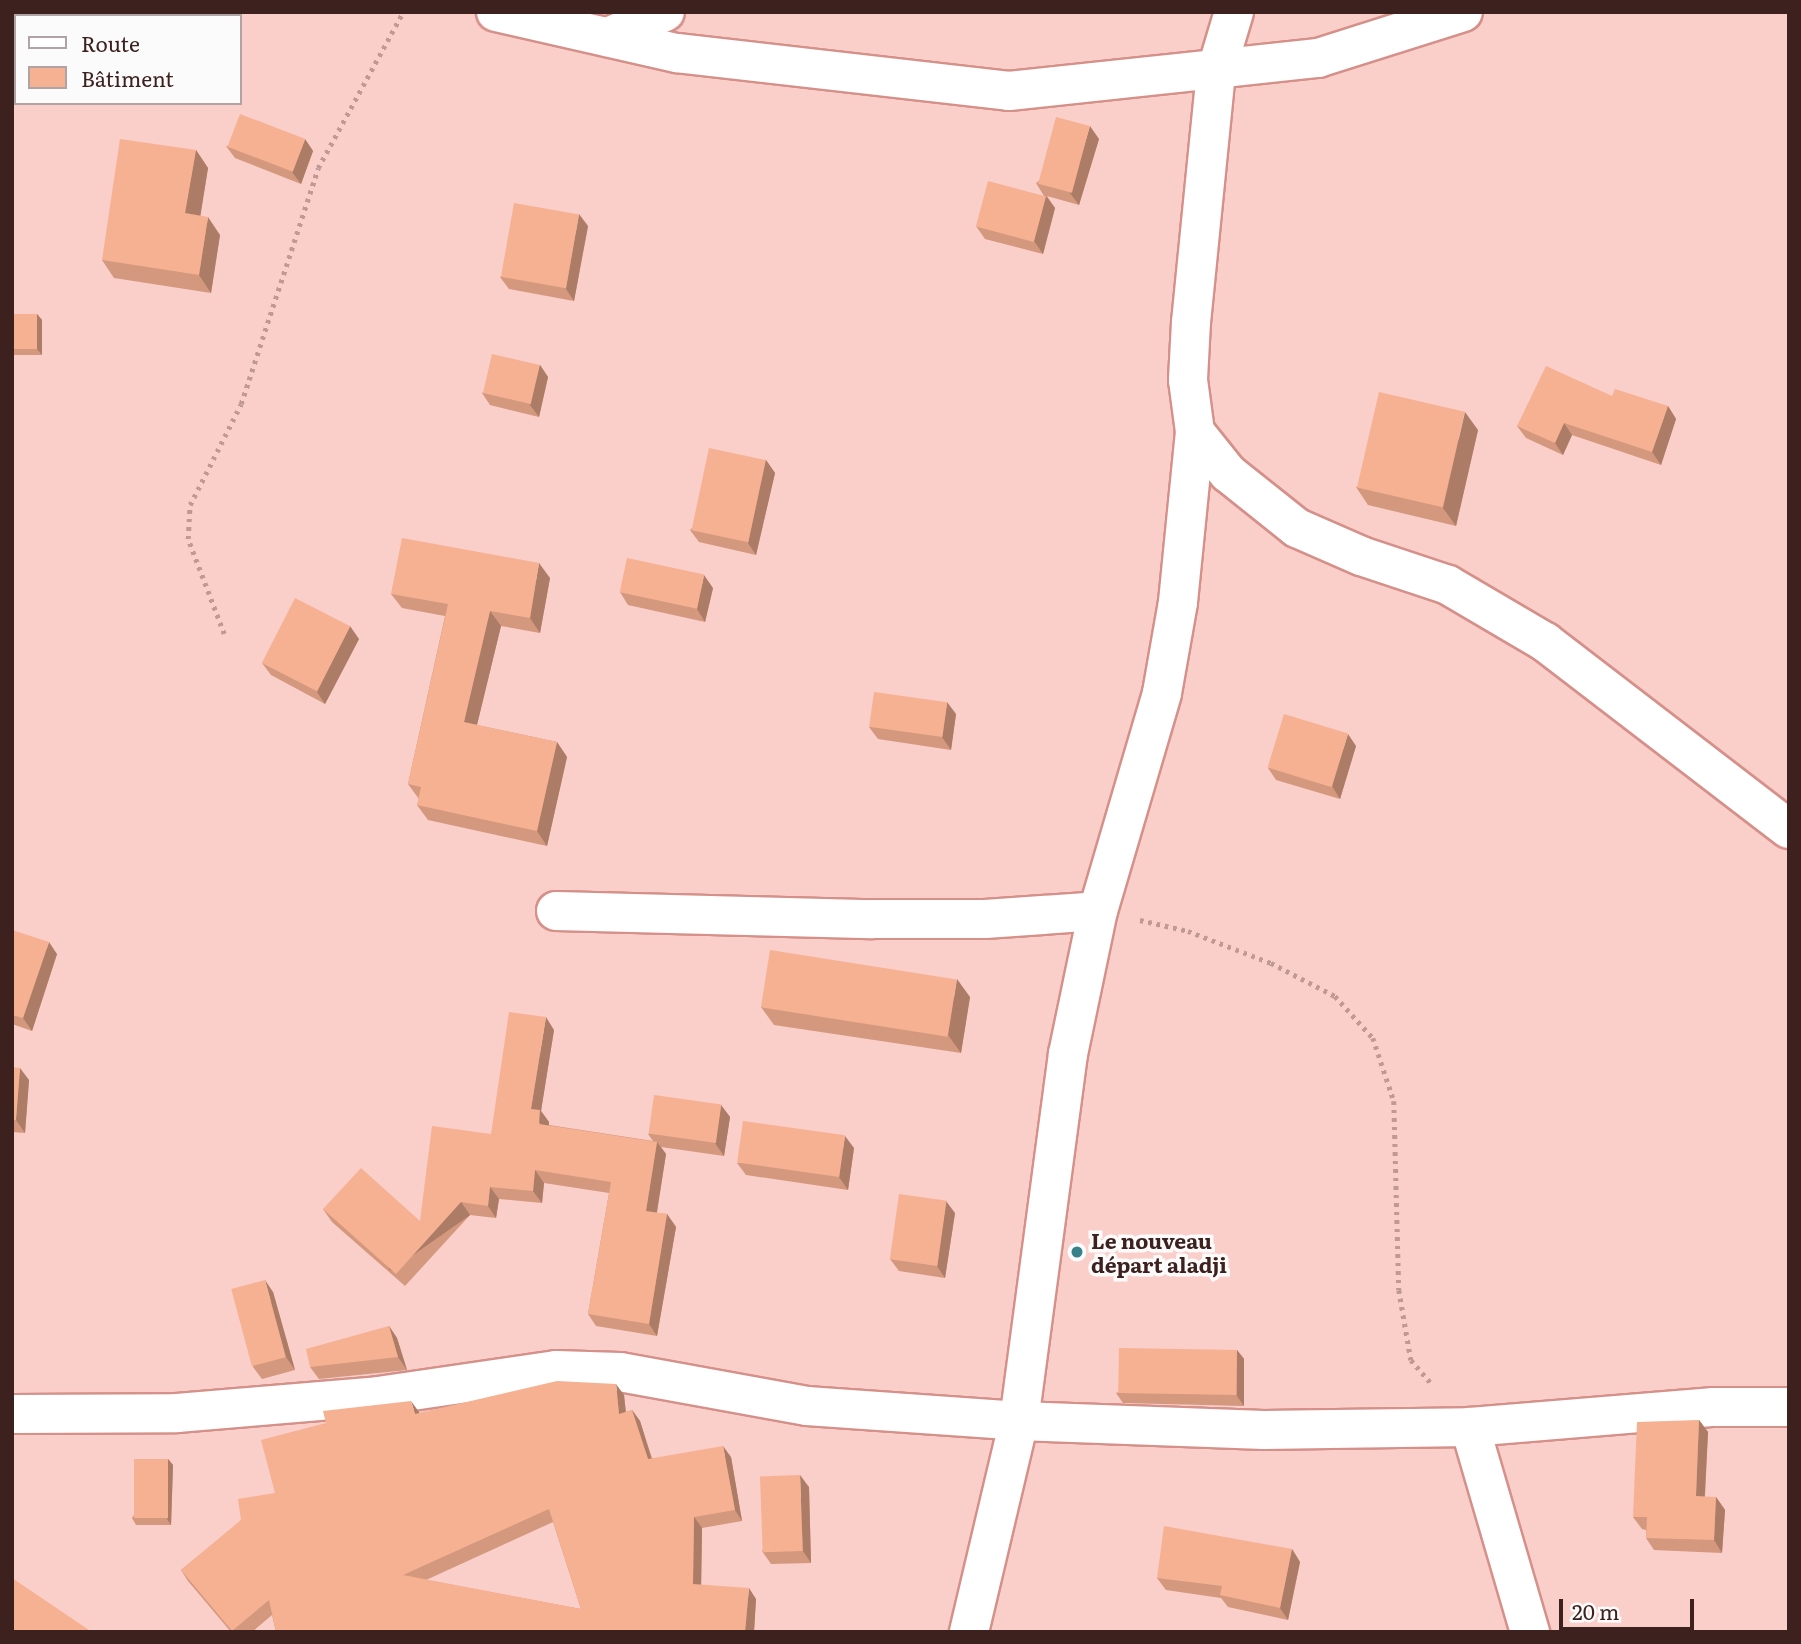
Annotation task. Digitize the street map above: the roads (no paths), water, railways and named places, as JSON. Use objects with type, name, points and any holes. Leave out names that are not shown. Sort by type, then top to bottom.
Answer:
[{"type":"street","points":[[496,12],[677,53],[1009,91],[1216,72],[1318,58],[1463,12]]},
{"type":"street","points":[[608,37],[665,12]]},
{"type":"street","points":[[969,1632],[1019,1421],[1068,1054],[1098,911],[1162,693],[1178,602],[1195,432],[1188,380],[1191,322],[1216,72],[1234,12]]},
{"type":"street","points":[[1195,432],[1228,473],[1297,528],[1361,556],[1448,585],[1545,642],[1789,829]]},
{"type":"street","points":[[556,911],[872,919],[985,919],[1098,911]]},
{"type":"street","points":[[12,1414],[177,1413],[378,1396],[556,1370],[620,1372],[807,1406],[1019,1421],[1264,1430],[1470,1427],[1714,1408],[1789,1407]]},
{"type":"street","points":[[1470,1427],[1530,1632]]},
{"type":"place","name":"Le nouveau départ aladji","points":[[1077,1252]]}]
